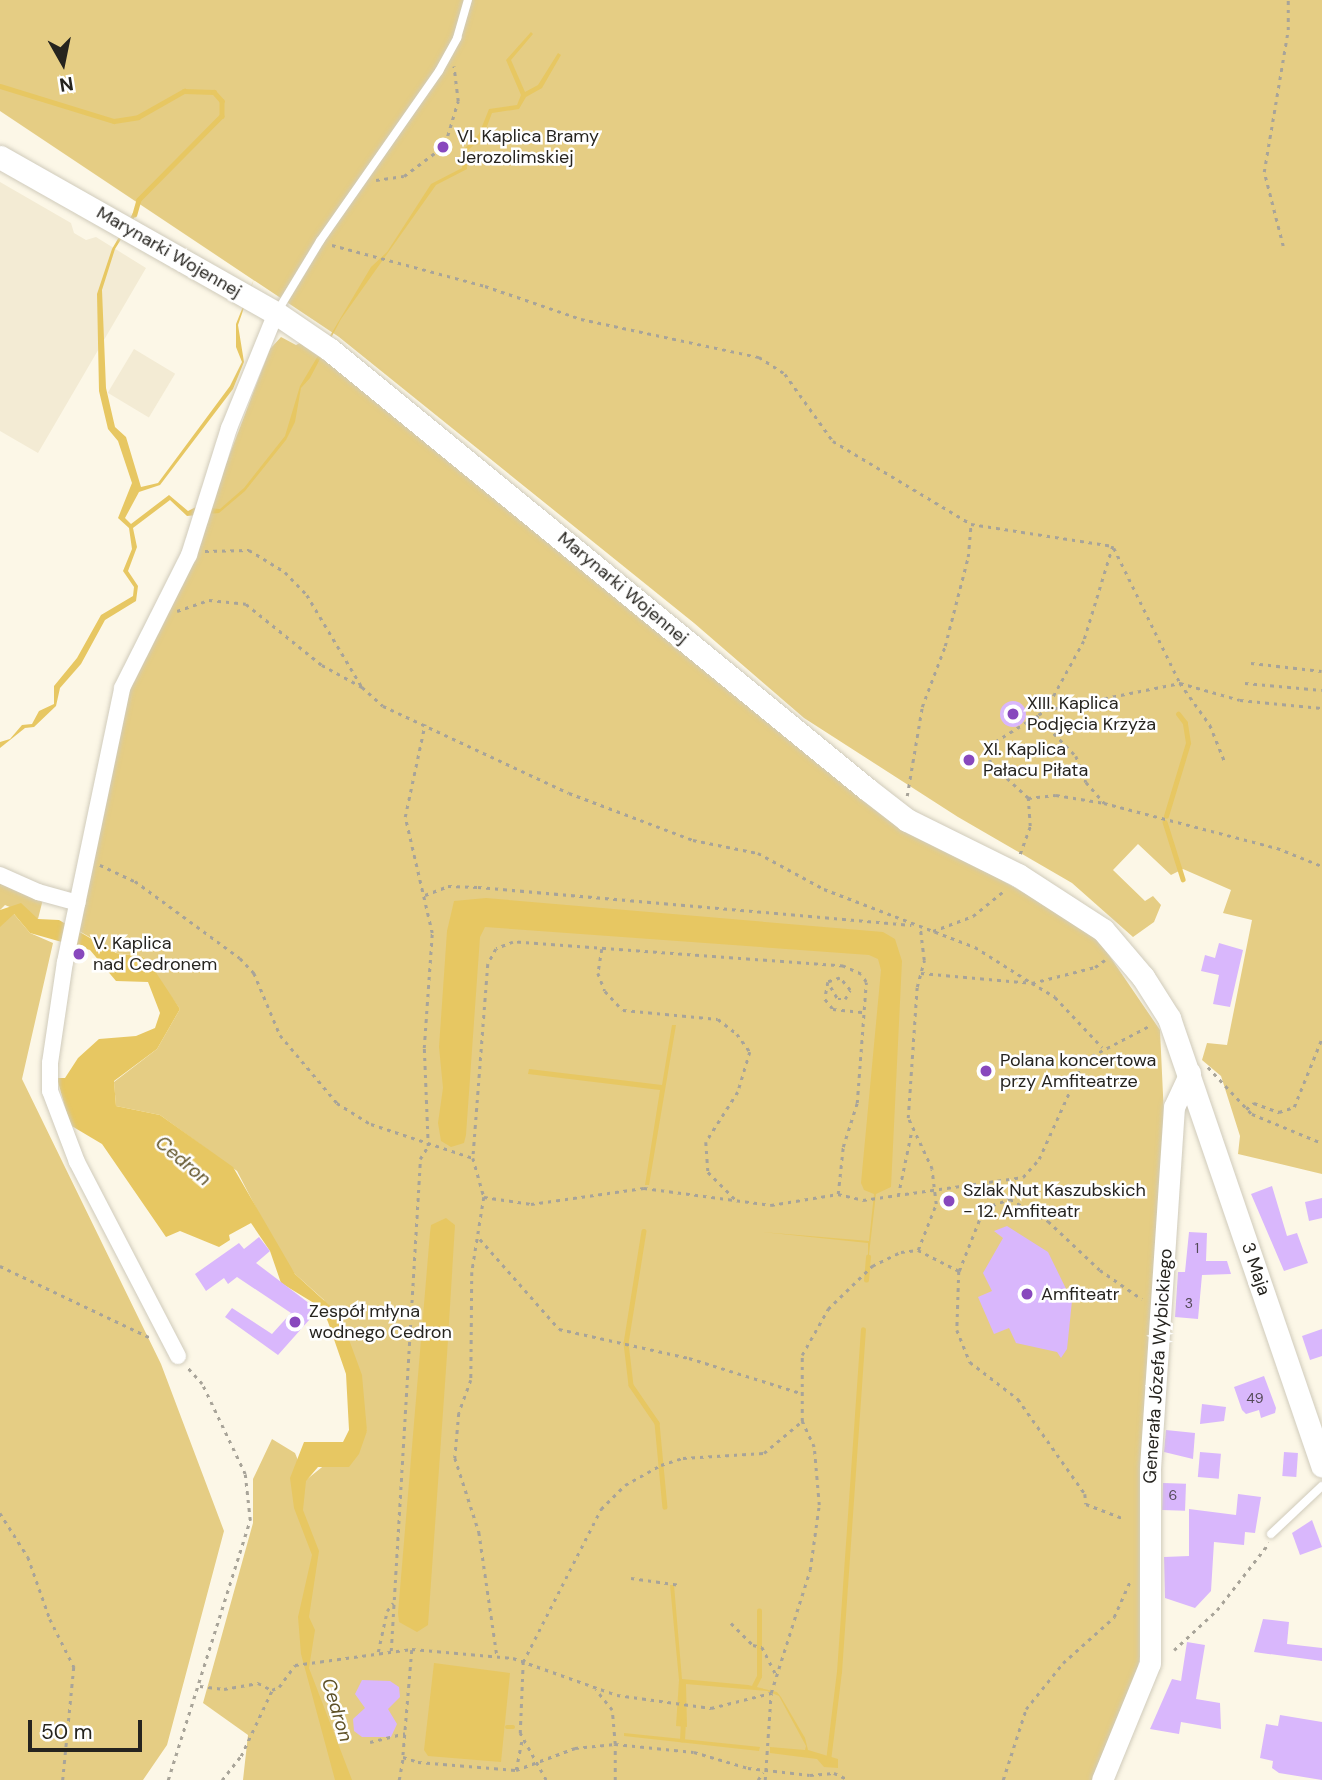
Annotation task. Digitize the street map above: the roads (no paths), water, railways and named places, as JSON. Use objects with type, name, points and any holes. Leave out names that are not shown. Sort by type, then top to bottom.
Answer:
[{"type":"main road","name":"Marynarki Wojennej","points":[[0,157],[276,313],[393,397],[900,814],[1018,875],[1102,930],[1120,949],[1163,1006],[1199,1069]]},
{"type":"main road","name":"3 Maja","points":[[1199,1069],[1321,1460]]},
{"type":"street","points":[[178,1356],[77,1162],[50,1091],[65,962],[122,688],[154,618],[189,555],[229,428],[276,313]]},
{"type":"street","points":[[0,876],[38,892],[78,903]]},
{"type":"street","name":"Generała Józefa Wybickiego","points":[[1102,1780],[1150,1663],[1150,1468],[1174,1107],[1199,1069]]},
{"type":"lane","points":[[276,313],[320,241],[451,49],[468,0]]},
{"type":"lane","points":[[1272,1534],[1322,1486]]},
{"type":"water","points":[[531,32],[533,34],[511,60],[525,92],[538,85],[558,53],[561,55],[542,88],[526,97],[519,109],[492,113],[483,137],[466,152],[467,169],[436,185],[341,319],[310,378],[301,388],[295,422],[286,440],[245,491],[219,513],[187,516],[170,500],[133,528],[137,547],[128,571],[138,586],[136,601],[105,620],[81,664],[60,688],[56,706],[34,727],[25,728],[0,748],[0,742],[10,739],[22,725],[32,724],[39,711],[54,704],[54,686],[77,658],[101,615],[133,596],[134,587],[123,571],[132,549],[129,528],[118,518],[132,483],[118,441],[108,429],[99,391],[97,294],[112,249],[133,213],[136,215],[115,249],[102,290],[106,388],[115,427],[126,437],[141,487],[158,483],[230,386],[242,362],[236,347],[236,324],[254,279],[238,325],[244,362],[233,389],[160,485],[139,492],[125,518],[131,524],[169,495],[188,511],[196,507],[220,509],[244,488],[285,436],[300,386],[371,267],[387,252],[431,184],[462,168],[464,149],[479,134],[489,109],[517,105],[521,95],[506,60]]},
{"type":"water","points":[[486,898],[883,932],[895,939],[902,961],[891,1187],[876,1194],[868,1263],[868,1243],[762,1232],[869,1241],[874,1194],[864,1190],[861,1183],[881,970],[878,959],[869,955],[485,927],[480,937],[466,1135],[464,1143],[451,1147],[441,1141],[438,1123],[443,1088],[439,1047],[447,931],[454,901]]},
{"type":"water","name":"Cedron","points":[[21,903],[38,919],[59,920],[116,953],[143,957],[153,968],[180,1009],[157,1049],[114,1081],[116,1106],[160,1115],[233,1167],[295,1274],[340,1315],[362,1375],[367,1431],[359,1454],[349,1467],[318,1467],[306,1481],[303,1510],[319,1551],[309,1617],[315,1630],[309,1668],[352,1780],[335,1780],[301,1654],[298,1617],[312,1555],[294,1508],[290,1478],[304,1442],[343,1442],[349,1430],[346,1374],[328,1322],[322,1308],[281,1283],[270,1251],[251,1223],[229,1235],[230,1240],[219,1247],[180,1231],[166,1237],[102,1144],[70,1125],[57,1078],[65,1078],[78,1058],[99,1039],[136,1036],[155,1028],[160,1013],[148,982],[116,981],[90,950],[30,933],[14,914],[0,927],[0,910]]},
{"type":"water","points":[[672,1025],[676,1025],[649,1185],[645,1185],[660,1090],[528,1074],[529,1069],[662,1085]]},
{"type":"water","points":[[446,1218],[455,1225],[447,1355],[428,1625],[417,1632],[399,1622],[398,1613],[430,1233],[431,1225]]},
{"type":"water","points":[[670,1585],[674,1585],[682,1679],[748,1685],[777,1692],[805,1738],[808,1750],[838,1759],[838,1768],[824,1767],[817,1759],[770,1753],[770,1747],[805,1750],[806,1746],[779,1696],[767,1691],[686,1684],[687,1727],[676,1726],[679,1680]]},
{"type":"water","points":[[434,1663],[510,1673],[501,1762],[428,1756],[424,1750]]},
{"type":"water","points":[[624,1733],[760,1747],[759,1751],[624,1736]]},
{"type":"waterway","points":[[0,86],[114,121],[138,117],[184,91],[214,92],[222,101],[222,116],[139,200],[135,214]]},
{"type":"waterway","points":[[1166,816],[1188,743],[1185,723],[1178,714]]},
{"type":"waterway","points":[[1165,822],[1183,879]]},
{"type":"waterway","points":[[644,1231],[626,1343],[631,1385],[657,1423],[665,1507]]},
{"type":"waterway","points":[[866,1280],[868,1257]]},
{"type":"waterway","points":[[828,1761],[839,1672],[863,1330]]},
{"type":"waterway","points":[[754,1686],[759,1676],[759,1611]]},
{"type":"waterway","points":[[682,1740],[683,1721]]},
{"type":"waterway","points":[[507,1727],[513,1727]]},
{"type":"place","name":"VI. Kaplica Bramy Jerozolimskiej","points":[[443,147]]},
{"type":"place","name":"XIII. Kaplica Podjęcia Krzyża","points":[[1013,714]]},
{"type":"place","name":"XI. Kaplica Pałacu Piłata","points":[[969,760]]},
{"type":"place","name":"V. Kaplica nad Cedronem","points":[[79,954]]},
{"type":"place","name":"Polana koncertowa przy Amfiteatrze","points":[[986,1071]]},
{"type":"place","name":"Szlak Nut Kaszubskich - 12. Amfiteatr","points":[[949,1201]]},
{"type":"place","name":"Amfiteatr","points":[[1027,1294]]},
{"type":"place","name":"Zespół młyna wodnego Cedron","points":[[295,1322]]}]
